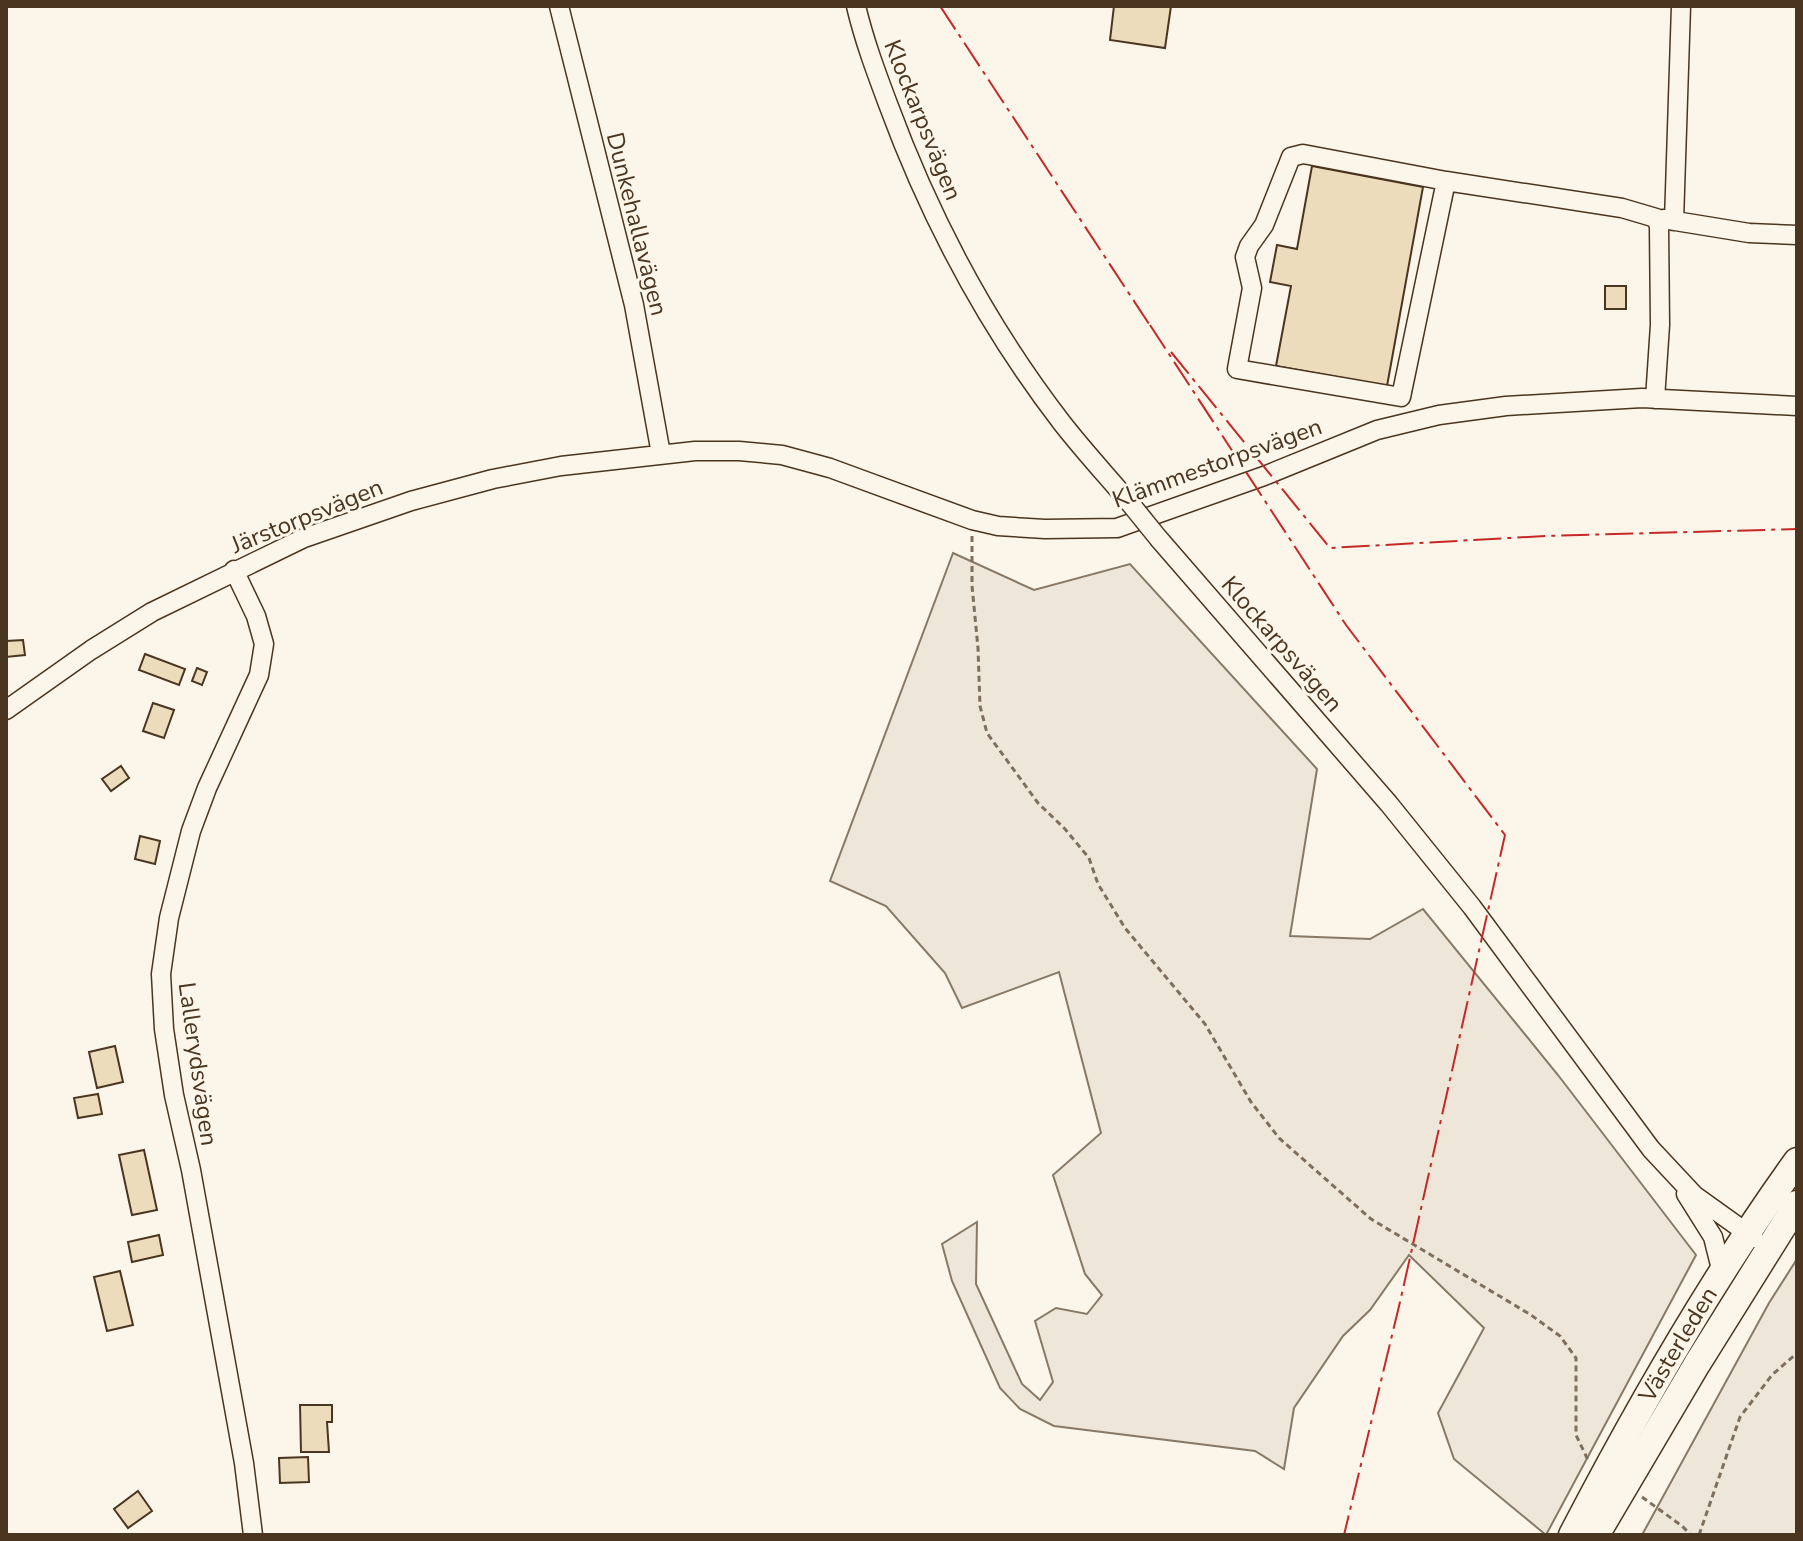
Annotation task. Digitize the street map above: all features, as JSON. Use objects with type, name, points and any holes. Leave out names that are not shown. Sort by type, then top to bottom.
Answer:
[{"type":"highway","name":"Västerleden","points":[[1596,1535],[1758,1241],[1797,1161]]},
{"type":"highway","name":"Västerleden","points":[[1572,1535],[1637,1414],[1722,1273],[1797,1204]]},
{"type":"street","name":"Dunkehallavägen","points":[[559,6],[634,305],[661,454]]},
{"type":"street","name":"Klockarpsvägen","points":[[856,6],[862,33],[900,136],[936,218],[1003,337],[1062,422],[1399,816],[1482,920],[1617,1104],[1671,1171],[1694,1195],[1758,1241]]},
{"type":"street","points":[[1655,399],[1660,325],[1659,226],[1665,220],[1681,6]]},
{"type":"street","points":[[1446,181],[1401,397],[1237,369],[1252,288],[1245,257],[1264,225],[1291,157],[1303,154],[1446,181],[1622,208],[1665,220],[1749,233],[1797,235]]},
{"type":"street","name":"Klämmestorpsvägen","points":[[661,454],[739,451],[782,455],[830,468],[972,520],[998,526],[1117,528],[1264,476],[1377,430],[1439,415],[1506,406],[1655,399],[1797,406]]},
{"type":"street","name":"Järstorpsvägen","points":[[6,710],[91,650],[152,612],[304,538],[438,493],[561,466],[661,454]]},
{"type":"street","name":"Lallerydsvägen","points":[[234,570],[256,616],[264,644],[259,675],[207,788],[191,831],[169,918],[161,974],[164,1029],[174,1095],[191,1170],[244,1463],[253,1535]]},
{"type":"street","points":[[1671,1171],[1713,1237],[1722,1273]]},
{"type":"path","points":[[972,520],[972,586],[980,706],[987,733],[1038,803],[1089,858],[1098,884],[1125,928],[1205,1024],[1251,1102],[1279,1138],[1371,1219],[1531,1315],[1560,1336],[1576,1358],[1576,1435],[1591,1467]]},
{"type":"path","points":[[1699,1535],[1740,1417],[1772,1375],[1797,1353]]},
{"type":"path","points":[[1642,1497],[1691,1535]]},
{"type":"shaded area","points":[[953,553],[1034,590],[1130,564],[1317,769],[1290,936],[1370,939],[1423,909],[1558,1075],[1696,1255],[1546,1535],[1454,1459],[1438,1413],[1484,1328],[1409,1255],[1370,1310],[1343,1336],[1294,1408],[1284,1469],[1255,1451],[1054,1426],[1020,1409],[1000,1388],[952,1281],[942,1244],[977,1222],[976,1284],[1022,1384],[1040,1400],[1053,1382],[1035,1321],[1056,1308],[1087,1314],[1102,1295],[1085,1274],[1053,1175],[1101,1133],[1059,972],[962,1008],[945,973],[886,906],[830,881]]},
{"type":"shaded area","points":[[1797,1259],[1797,1535],[1642,1535],[1769,1303]]},
{"type":"building","points":[[1114,6],[1171,6],[1165,48],[1110,40]]},
{"type":"building","points":[[1312,166],[1423,187],[1387,386],[1276,366],[1291,286],[1270,282],[1277,245],[1297,249]]},
{"type":"building","points":[[1605,286],[1626,286],[1626,309],[1605,309]]},
{"type":"building","points":[[23,640],[25,655],[6,657],[6,641]]},
{"type":"building","points":[[145,654],[185,669],[179,685],[139,670]]},
{"type":"building","points":[[197,668],[207,672],[202,685],[192,681]]},
{"type":"building","points":[[153,703],[174,710],[164,738],[143,731]]},
{"type":"building","points":[[121,766],[129,778],[111,791],[102,779]]},
{"type":"building","points":[[140,836],[160,841],[155,864],[135,859]]},
{"type":"building","points":[[115,1046],[123,1082],[97,1088],[89,1052]]},
{"type":"building","points":[[98,1094],[102,1114],[78,1118],[74,1098]]},
{"type":"building","points":[[144,1150],[157,1210],[132,1215],[119,1155]]},
{"type":"building","points":[[159,1235],[163,1255],[132,1262],[128,1242]]},
{"type":"building","points":[[120,1271],[133,1325],[107,1331],[94,1277]]},
{"type":"building","points":[[300,1405],[332,1405],[332,1422],[327,1422],[329,1452],[301,1452]]},
{"type":"building","points":[[308,1457],[309,1482],[280,1483],[279,1458]]},
{"type":"building","points":[[138,1491],[152,1511],[128,1528],[114,1509]]},
{"type":"power","points":[[940,6],[1151,327]]},
{"type":"power","points":[[1150,325],[1346,625],[1505,835],[1344,1535]]},
{"type":"power","points":[[1171,352],[1330,548],[1545,536],[1797,529]]}]
